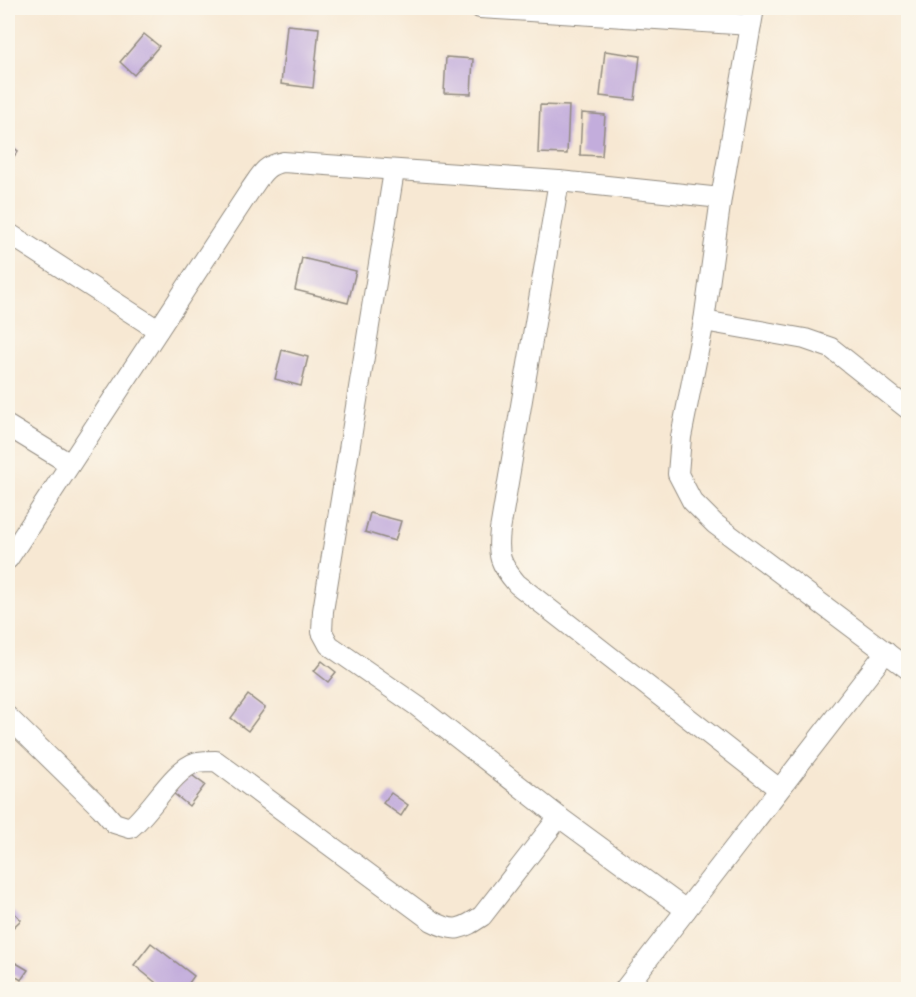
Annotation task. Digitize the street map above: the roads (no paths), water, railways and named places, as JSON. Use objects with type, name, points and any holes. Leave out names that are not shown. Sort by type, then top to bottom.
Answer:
[{"type":"street","points":[[480,8],[753,16],[721,198],[704,321],[681,437],[678,474],[692,501],[715,524],[909,669]]},
{"type":"street","points":[[8,559],[264,170],[273,164],[283,162],[559,182],[721,198]]},
{"type":"street","points":[[394,171],[325,600],[322,632],[329,645],[417,706],[559,817],[687,910]]},
{"type":"street","points":[[559,182],[500,530],[498,550],[503,568],[517,584],[779,789]]},
{"type":"street","points":[[8,233],[158,330]]},
{"type":"street","points":[[704,321],[805,339],[831,348],[909,409]]},
{"type":"street","points":[[8,426],[70,464]]},
{"type":"street","points":[[624,990],[886,652]]},
{"type":"street","points":[[8,717],[114,823],[130,828],[141,819],[182,770],[198,762],[216,761],[432,921],[449,930],[465,927],[482,916],[559,817]]}]
